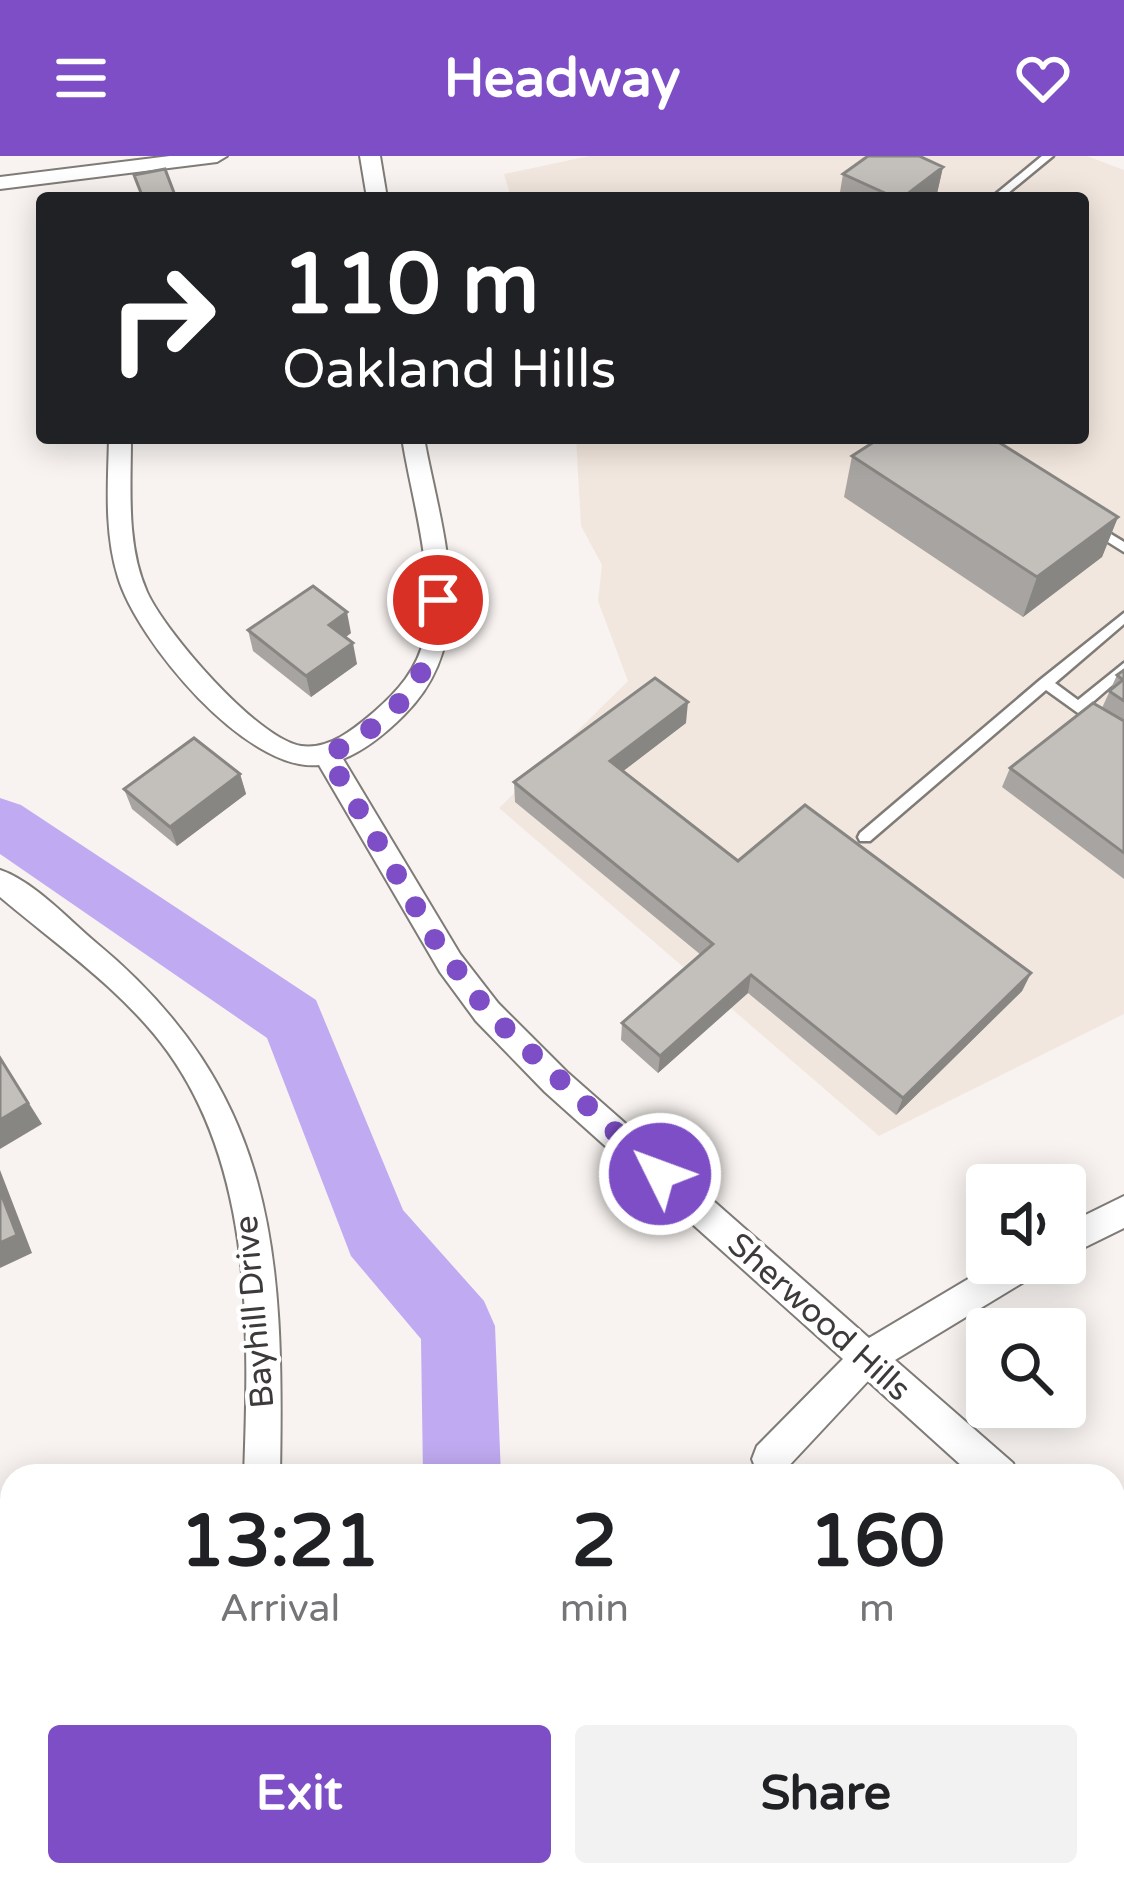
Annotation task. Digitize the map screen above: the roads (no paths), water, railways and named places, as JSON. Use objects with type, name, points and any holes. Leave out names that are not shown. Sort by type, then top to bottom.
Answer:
[{"type":"street","points":[[0,183],[80,165],[217,156]]},
{"type":"street","points":[[370,156],[375,192]]},
{"type":"street","points":[[120,444],[119,525],[135,594],[154,627],[269,746],[297,757],[327,755],[362,738],[405,700],[434,648],[438,600],[414,444]]},
{"type":"street","name":"Sherwood Hills","points":[[327,755],[430,932],[488,1012],[556,1082],[986,1464]]},
{"type":"street","name":"Bayhill Drive","points":[[0,881],[75,943],[178,1042],[214,1103],[235,1161],[253,1244],[262,1332],[262,1464]]},
{"type":"street","points":[[1086,1231],[1124,1211]]},
{"type":"street","points":[[770,1459],[867,1358],[990,1284]]},
{"type":"lane","points":[[1003,192],[1048,156]]},
{"type":"lane","points":[[1087,523],[1124,548]]},
{"type":"lane","points":[[865,837],[1124,617]]},
{"type":"lane","points":[[1078,707],[1124,668]]},
{"type":"lane","points":[[1045,682],[1124,741]]},
{"type":"waterway","points":[[0,822],[293,1020],[376,1232],[458,1326],[462,1464]]}]
